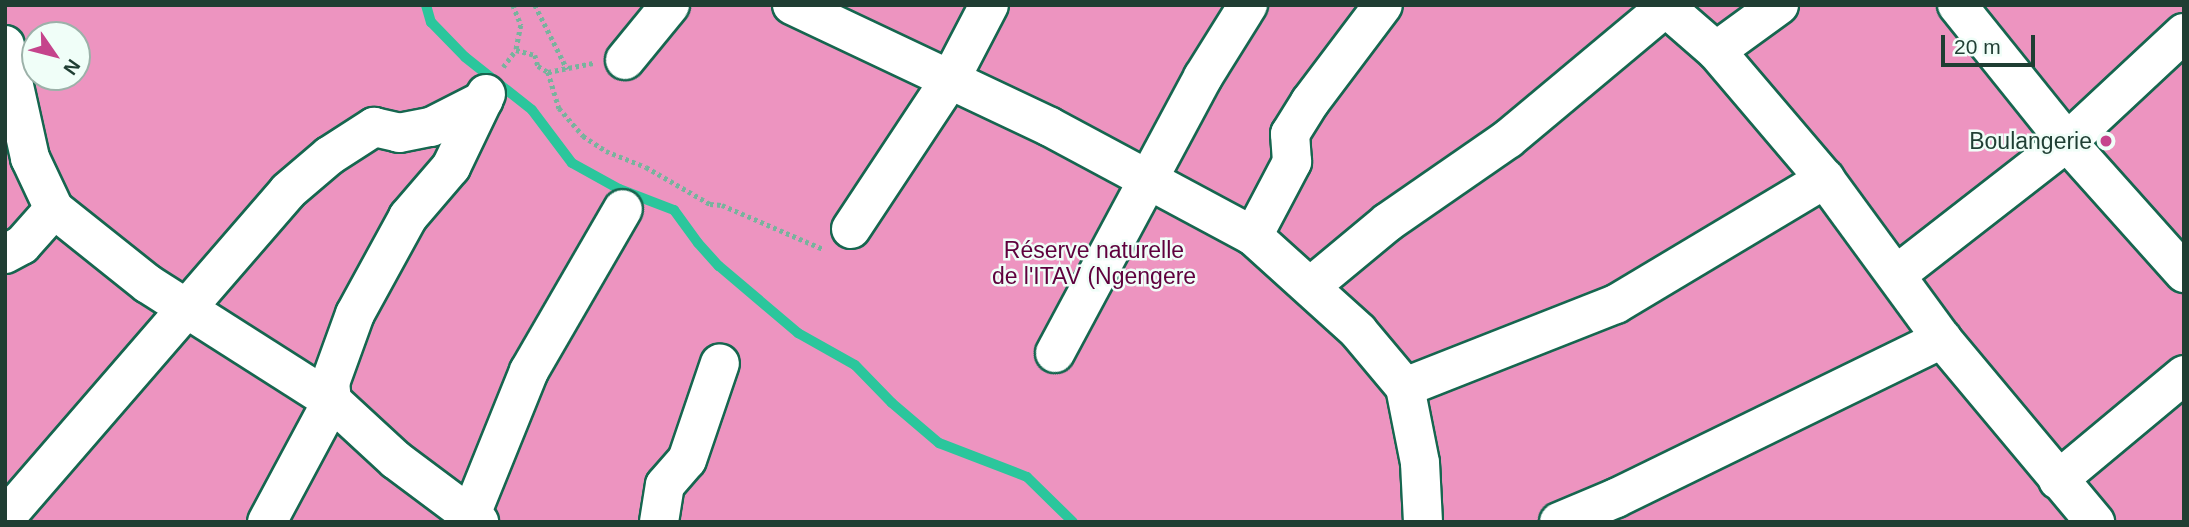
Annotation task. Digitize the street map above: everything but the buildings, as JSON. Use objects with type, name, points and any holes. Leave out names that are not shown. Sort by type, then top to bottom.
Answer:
[{"type":"street","points":[[625,60],[670,5]]},
{"type":"street","points":[[792,5],[951,78],[1150,179],[1253,236],[1358,331],[1405,387],[1420,463],[1423,522]]},
{"type":"street","points":[[851,229],[951,78],[989,5]]},
{"type":"street","points":[[1055,354],[1203,77],[1248,5]]},
{"type":"street","points":[[1253,236],[1292,162],[1290,134],[1382,5]]},
{"type":"street","points":[[1716,51],[1779,5]]},
{"type":"street","points":[[1957,5],[2067,142],[2184,273]]},
{"type":"street","points":[[1311,286],[1388,222],[1508,139],[1665,6],[1716,51],[1825,179],[1942,339],[2072,508],[2184,375]]},
{"type":"street","points":[[1896,275],[2067,142],[2184,33]]},
{"type":"street","points":[[5,45],[30,158],[54,209],[103,251],[187,310],[264,355],[332,401],[396,460],[473,520],[528,371],[623,209]]},
{"type":"street","points":[[5,518],[288,191],[329,156],[374,127],[399,133],[430,127],[492,85]]},
{"type":"street","points":[[267,522],[332,401],[330,383],[355,314],[408,218],[451,167],[492,85]]},
{"type":"street","points":[[1405,387],[1616,304],[1825,179]]},
{"type":"street","points":[[5,254],[22,245],[54,209]]},
{"type":"street","points":[[1559,522],[1616,498],[1942,339]]},
{"type":"street","points":[[659,522],[665,485],[687,460],[720,363]]},
{"type":"path","points":[[492,85],[516,50],[521,25],[513,5]]},
{"type":"path","points":[[516,50],[535,55],[538,66],[548,72],[567,69],[536,5]]},
{"type":"path","points":[[548,72],[559,108],[583,136],[606,151],[646,167],[710,204],[722,205],[830,252],[851,229]]},
{"type":"green space","name":"Réserve naturelle de l'ITAV (Ngengere","points":[[5,5],[2184,5],[2184,522],[5,522]]},
{"type":"waterway","points":[[426,5],[431,22],[465,57],[532,110],[572,163],[619,189],[674,210],[719,266],[798,333],[855,365],[892,403],[939,443],[1027,477],[1073,522]]},
{"type":"place","name":"Boulangerie","points":[[2106,141]]}]
